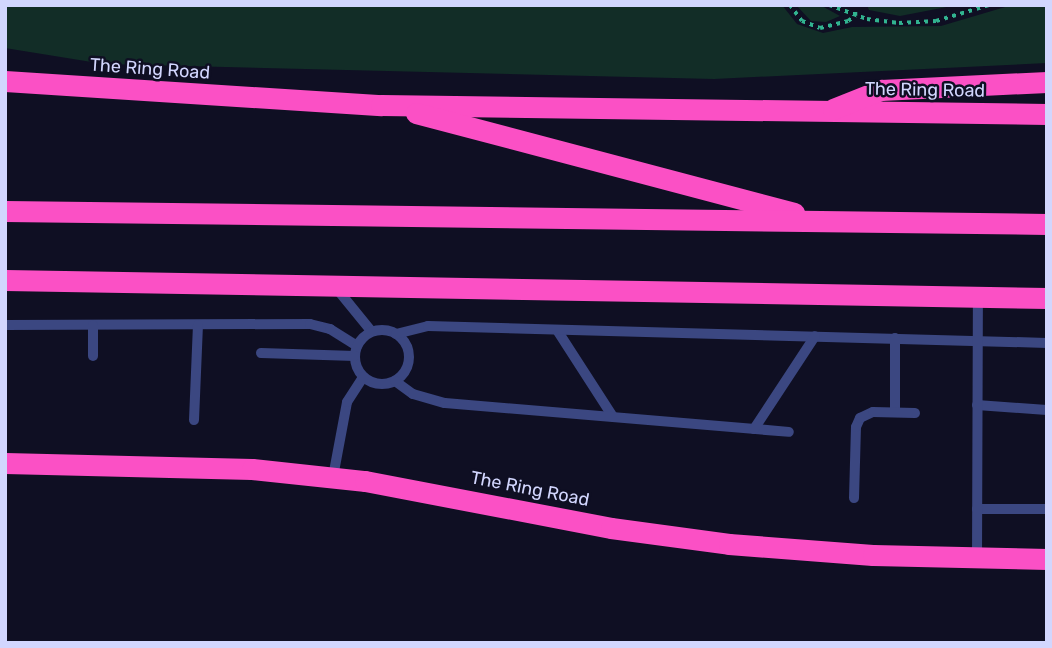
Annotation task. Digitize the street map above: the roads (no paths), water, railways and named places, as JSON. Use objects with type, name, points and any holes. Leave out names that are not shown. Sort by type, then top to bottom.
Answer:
[{"type":"highway","name":"The Ring Road","points":[[5,81],[381,105],[1047,114]]},
{"type":"highway","points":[[825,111],[881,90],[1047,82]]},
{"type":"highway","points":[[381,105],[820,220]]},
{"type":"highway","points":[[5,211],[1047,224]]},
{"type":"highway","points":[[5,280],[1047,298]]},
{"type":"highway","name":"The Ring Road","points":[[5,463],[216,466],[333,478],[729,544],[977,558],[1047,559]]},
{"type":"lane","points":[[335,287],[372,332],[396,334],[428,326],[1047,343]]},
{"type":"lane","points":[[977,558],[978,297]]},
{"type":"lane","points":[[93,325],[93,356]]},
{"type":"lane","points":[[194,420],[198,325]]},
{"type":"lane","points":[[5,326],[317,325],[356,351],[363,377],[347,402],[333,478]]},
{"type":"lane","points":[[557,330],[613,417]]},
{"type":"lane","points":[[261,354],[356,351],[372,332]]},
{"type":"lane","points":[[395,382],[409,362],[407,346],[396,334]]},
{"type":"lane","points":[[754,429],[815,336]]},
{"type":"lane","points":[[895,338],[895,412]]},
{"type":"lane","points":[[363,377],[379,384],[395,382],[434,401],[789,432]]},
{"type":"lane","points":[[977,405],[1047,410]]},
{"type":"lane","points":[[854,499],[857,422],[868,413],[915,413]]},
{"type":"lane","points":[[977,509],[1047,509]]}]
